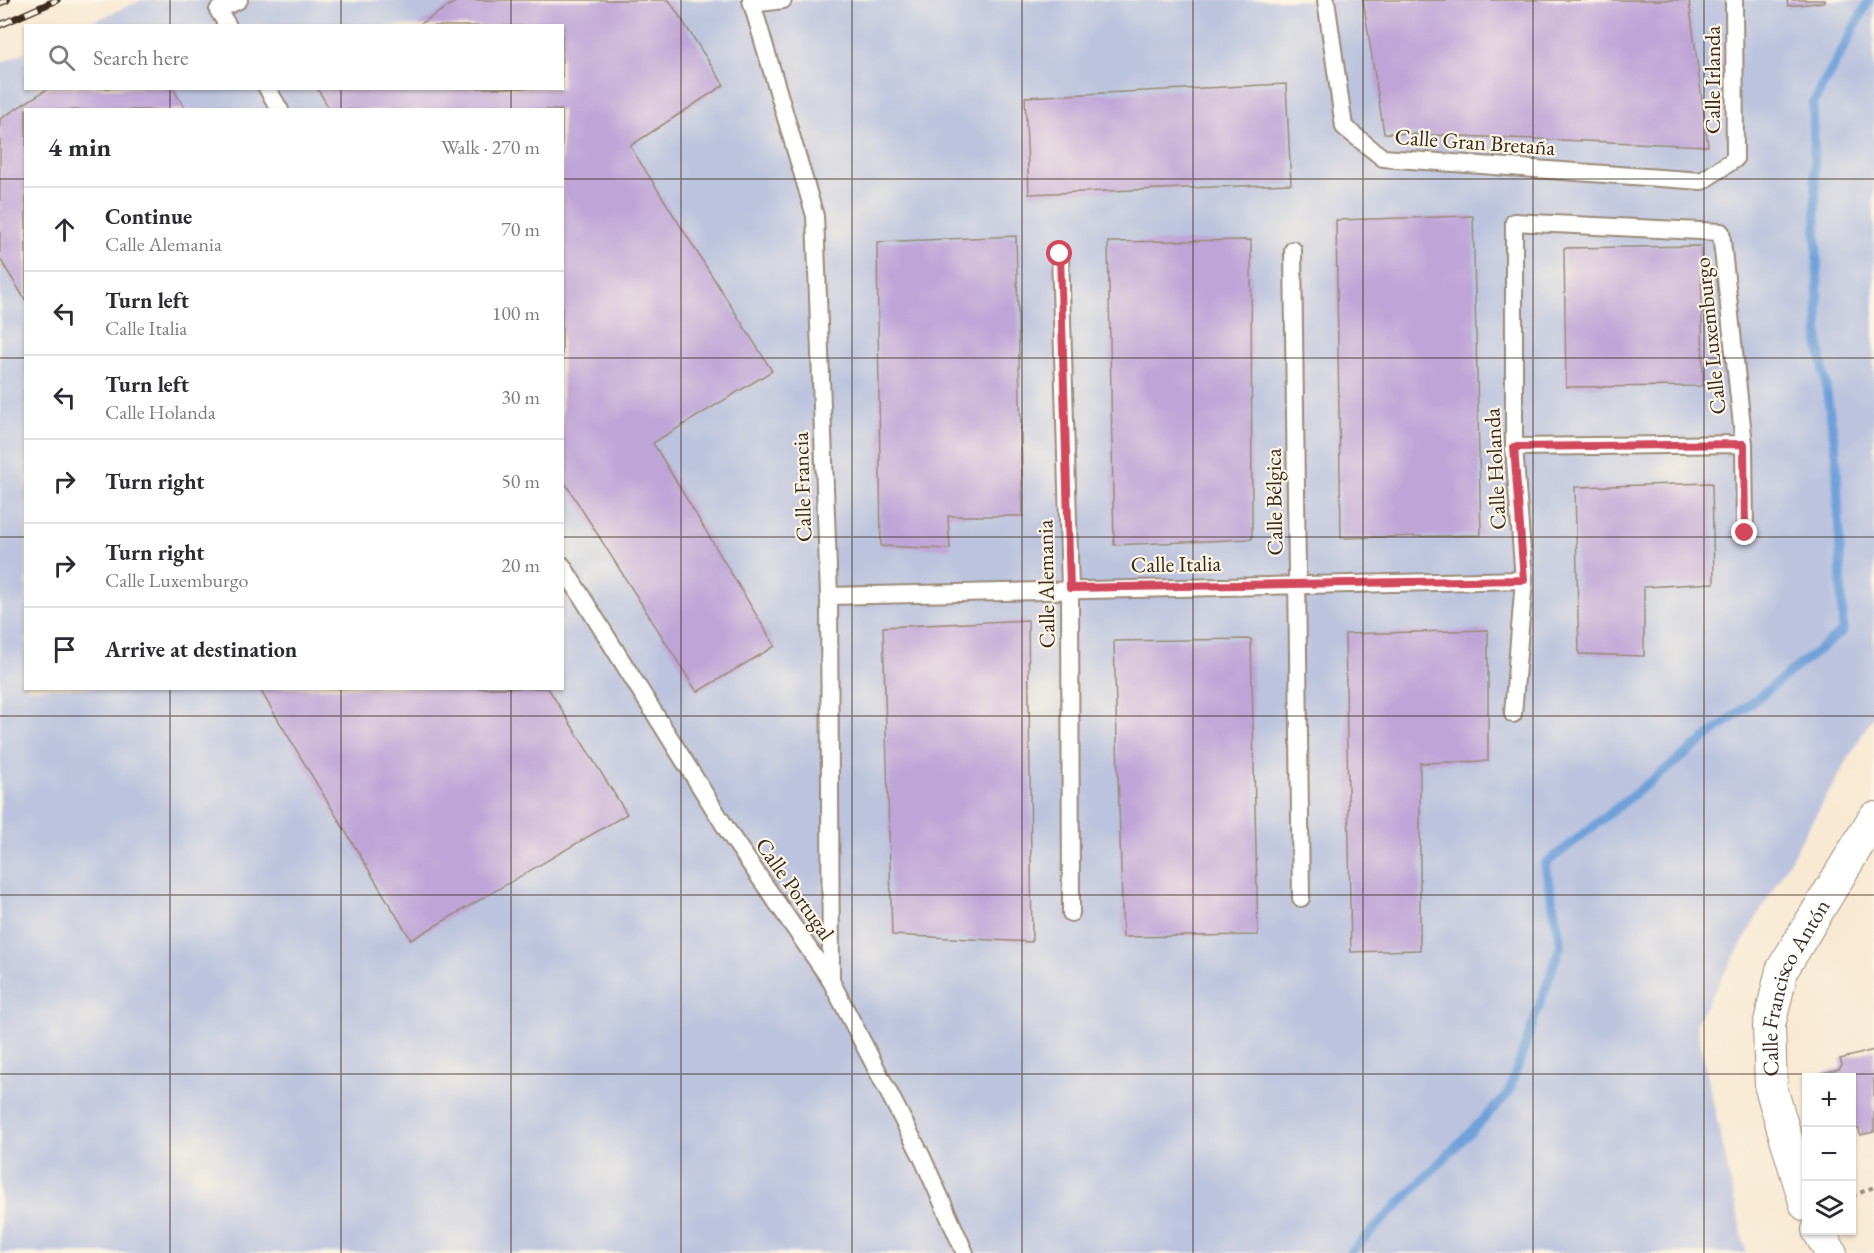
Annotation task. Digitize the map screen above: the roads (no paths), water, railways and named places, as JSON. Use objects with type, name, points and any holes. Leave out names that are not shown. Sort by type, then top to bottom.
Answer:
[{"type":"street","name":"Calle Francisco Antón","points":[[1802,1192],[1771,1088],[1769,1026],[1782,970],[1874,818]]},
{"type":"street","points":[[1821,1235],[1831,1253]]},
{"type":"lane","points":[[227,24],[218,10],[239,0]]},
{"type":"lane","points":[[752,2],[783,0]]},
{"type":"lane","name":"Calle Gran Bretaña","points":[[1326,0],[1344,127],[1383,158],[1702,181],[1735,159]]},
{"type":"lane","name":"Calle Irlanda","points":[[1734,0],[1735,159]]},
{"type":"lane","name":"Calle Francia","points":[[752,2],[815,216],[829,596],[831,981]]},
{"type":"lane","points":[[268,90],[279,108]]},
{"type":"lane","name":"Calle Luxemburgo","points":[[1514,222],[1720,232],[1744,444],[1745,533]]},
{"type":"lane","name":"Calle Holanda","points":[[1513,714],[1524,580],[1514,447],[1514,222]]},
{"type":"lane","name":"Calle Bélgica","points":[[1293,250],[1301,898]]},
{"type":"lane","name":"Calle Alemania","points":[[1060,254],[1070,588],[1071,913]]},
{"type":"lane","points":[[1514,447],[1744,444]]},
{"type":"lane","name":"Calle Portugal","points":[[564,568],[731,836],[831,981],[922,1157],[965,1253]]},
{"type":"lane","name":"Calle Italia","points":[[829,596],[1070,588],[1524,580]]},
{"type":"waterway","points":[[1350,1253],[1508,1094],[1561,944],[1545,864],[1843,631],[1836,450],[1819,344],[1813,104],[1869,0]]},
{"type":"railway","points":[[0,3],[7,0]]},
{"type":"railway","points":[[0,25],[57,0]]}]
